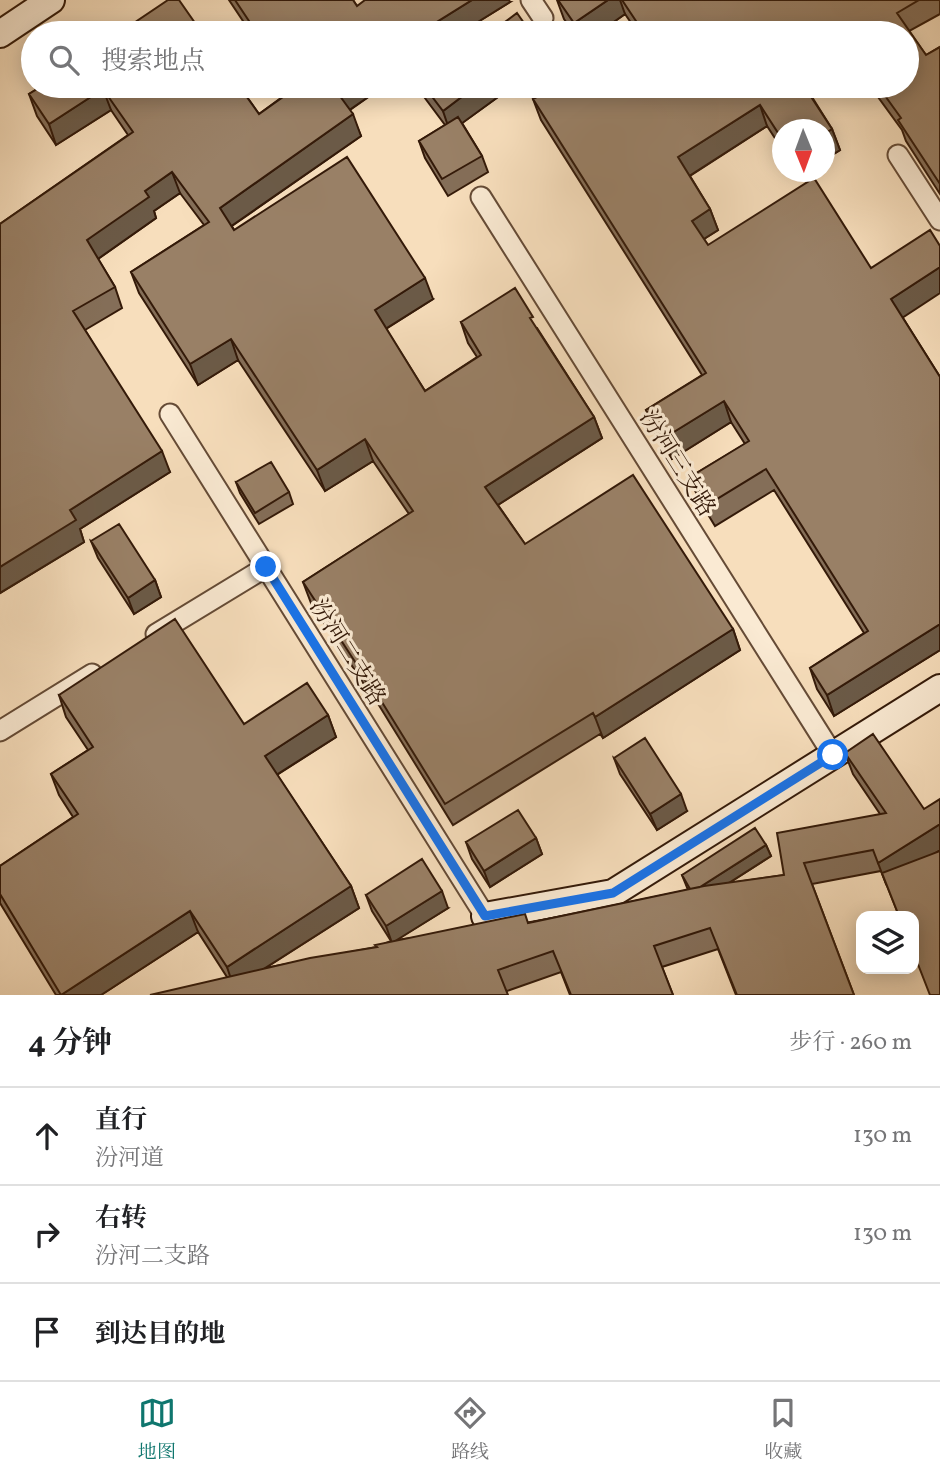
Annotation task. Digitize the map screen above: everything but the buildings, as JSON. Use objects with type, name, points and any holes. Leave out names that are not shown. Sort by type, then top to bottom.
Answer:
[{"type":"street","points":[[0,34],[51,0]]},
{"type":"street","points":[[531,0],[543,18]]},
{"type":"street","points":[[898,155],[940,220]]},
{"type":"street","name":"汾河三支路","points":[[481,197],[833,755]]},
{"type":"street","name":"汾河二支路","points":[[170,414],[485,916]]},
{"type":"street","points":[[139,645],[266,567]]},
{"type":"street","points":[[0,731],[104,667]]},
{"type":"street","points":[[485,916],[613,893],[940,688]]},
{"type":"route","points":[[266,567],[485,916],[613,893],[833,755]]}]
